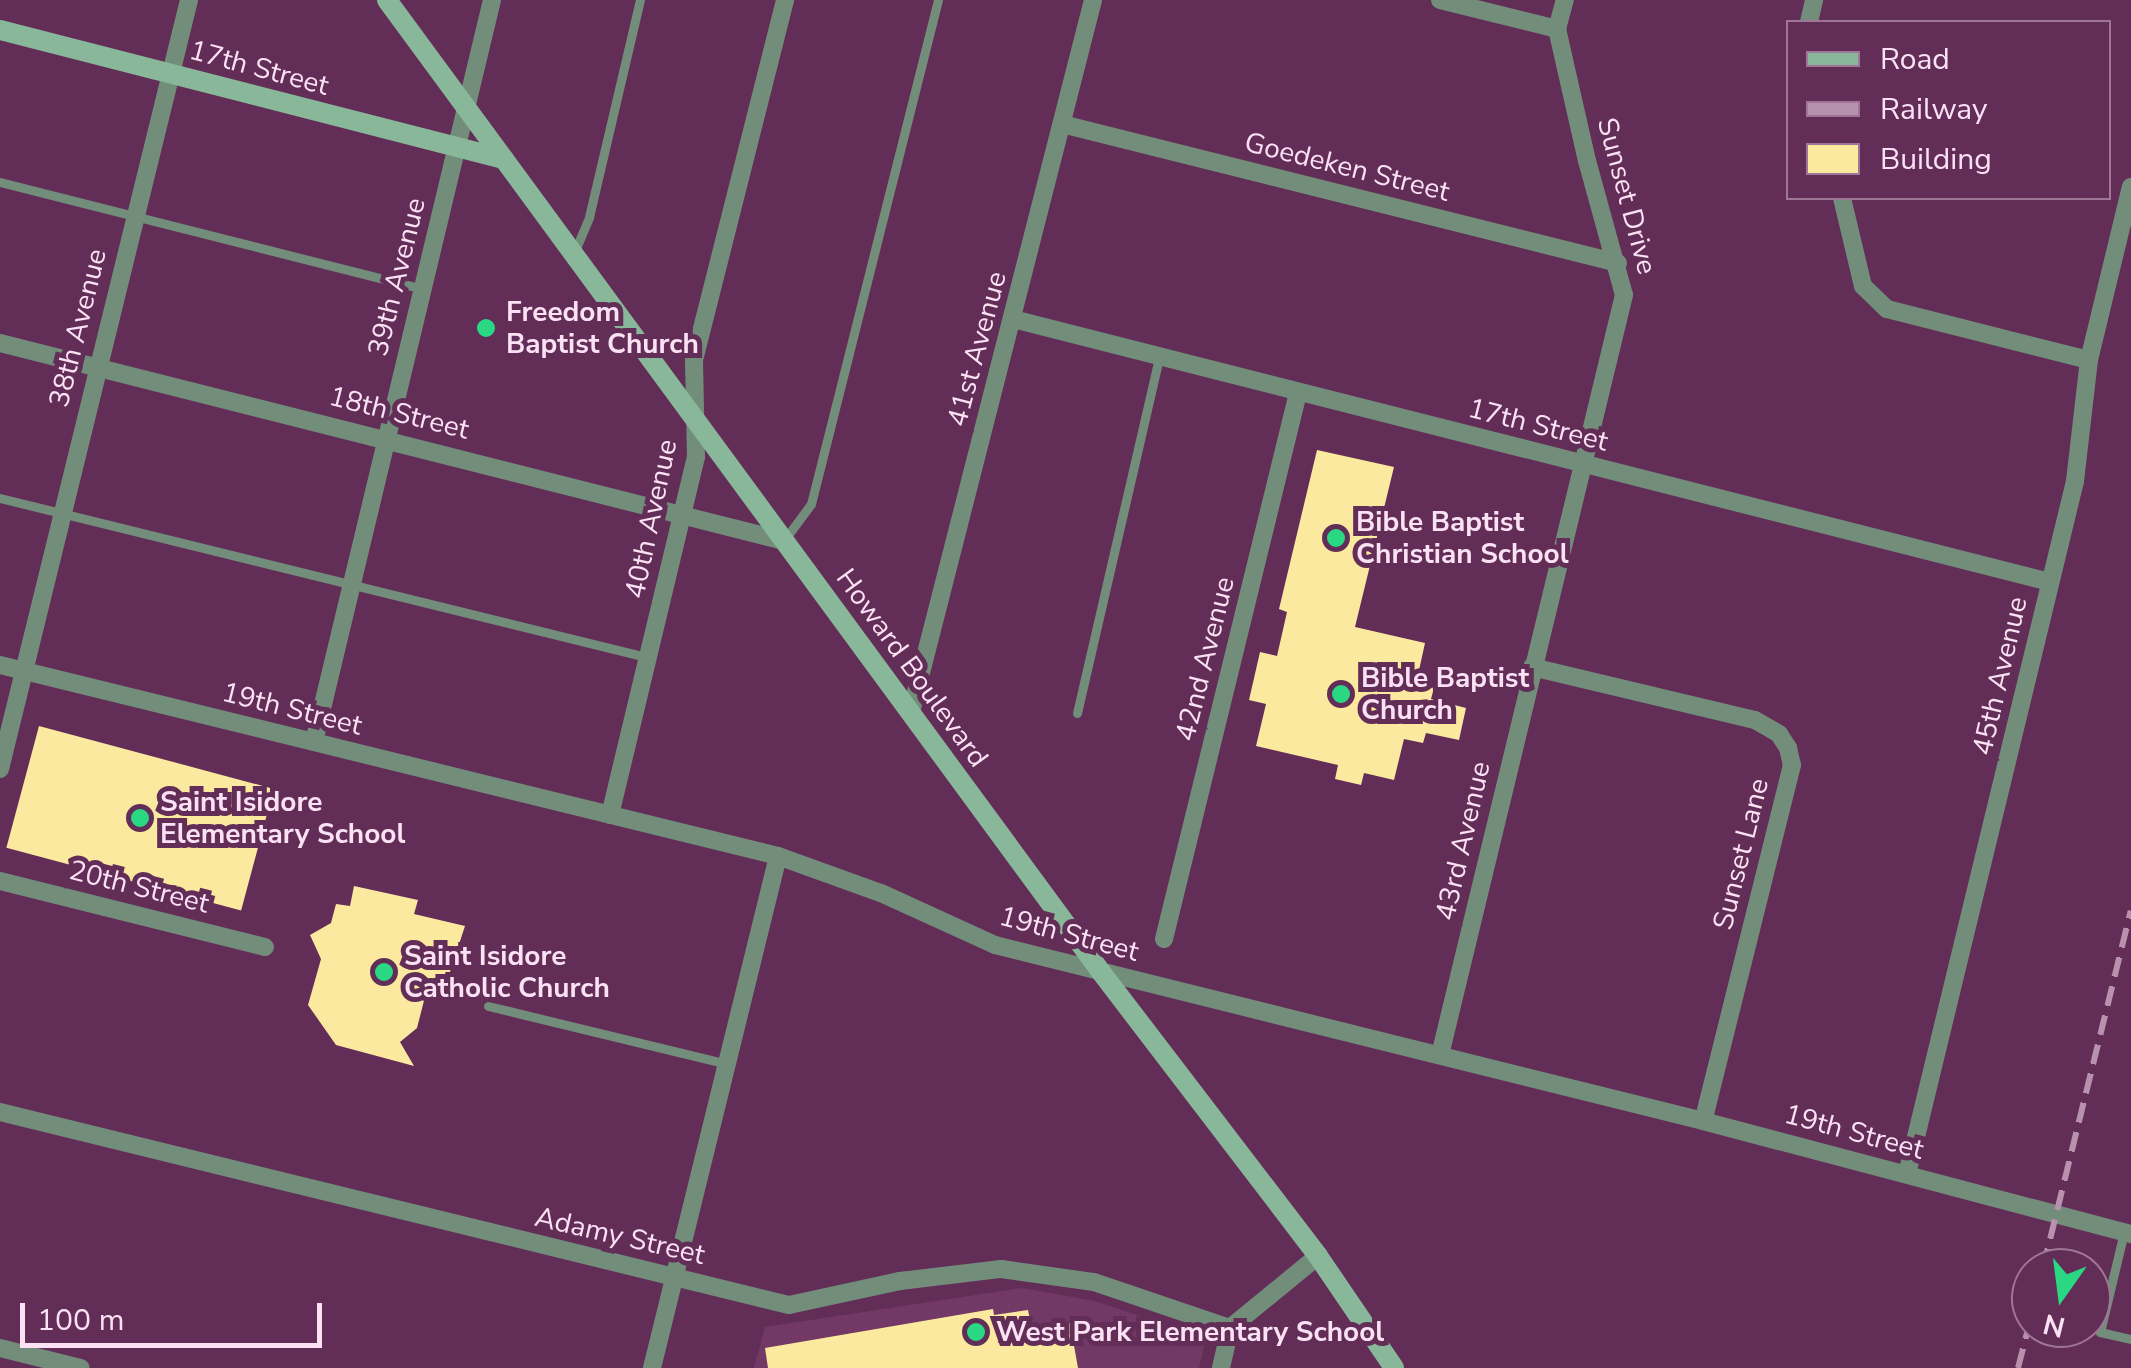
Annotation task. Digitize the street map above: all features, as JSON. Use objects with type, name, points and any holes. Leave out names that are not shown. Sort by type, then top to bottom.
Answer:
[{"type":"main road","name":"Howard Boulevard","points":[[387,0],[1101,972],[1318,1256],[1394,1368]]},
{"type":"main road","name":"17th Street","points":[[0,30],[504,159]]},
{"type":"street","name":"38th Avenue","points":[[0,769],[189,0]]},
{"type":"street","name":"39th Avenue","points":[[314,742],[492,0]]},
{"type":"street","name":"40th Avenue","points":[[610,816],[696,457],[694,360],[785,0]]},
{"type":"street","name":"41st Avenue","points":[[911,712],[1093,0]]},
{"type":"street","points":[[1440,0],[1557,29]]},
{"type":"street","name":"Sunset Drive","points":[[1565,0],[1557,29],[1587,161],[1624,295],[1582,464]]},
{"type":"street","name":"Goedeken Street","points":[[1062,124],[1618,263]]},
{"type":"street","name":"45th Avenue","points":[[1907,1174],[2075,481],[2089,360],[2131,187]]},
{"type":"street","points":[[1842,200],[1862,286],[1886,309],[2089,360]]},
{"type":"street","name":"17th Street","points":[[1013,319],[2050,582]]},
{"type":"street","name":"18th Street","points":[[0,344],[683,512],[784,541]]},
{"type":"street","name":"42nd Avenue","points":[[1164,939],[1298,392]]},
{"type":"street","name":"43rd Avenue","points":[[1440,1055],[1582,464]]},
{"type":"street","name":"19th Street","points":[[0,665],[778,856],[881,893],[994,946],[1440,1055],[2127,1233]]},
{"type":"street","name":"Sunset Lane","points":[[1532,667],[1755,720],[1778,734],[1788,748],[1792,765],[1703,1122]]},
{"type":"street","points":[[652,1368],[778,856]]},
{"type":"street","name":"20th Street","points":[[0,881],[264,947]]},
{"type":"street","name":"Adamy Street","points":[[0,1112],[790,1305],[900,1281],[1001,1269],[1094,1282],[1230,1328]]},
{"type":"street","points":[[1220,1368],[1230,1328],[1318,1256]]},
{"type":"street","points":[[0,1348],[81,1368]]},
{"type":"lane","points":[[573,257],[590,217],[640,0]]},
{"type":"lane","points":[[784,541],[811,504],[938,0]]},
{"type":"lane","points":[[0,182],[422,289]]},
{"type":"lane","points":[[1078,713],[1160,357]]},
{"type":"lane","points":[[0,498],[649,658]]},
{"type":"lane","points":[[488,1006],[727,1064]]},
{"type":"lane","points":[[2127,1233],[2100,1332],[2131,1339]]},
{"type":"shaded area","name":"West Park Elementary School","points":[[1022,1288],[1095,1301],[1206,1338],[1199,1368],[754,1368],[765,1327]]},
{"type":"building","name":"Bible Baptist Church","points":[[1317,450],[1394,467],[1355,627],[1425,643],[1416,684],[1434,688],[1431,699],[1466,708],[1459,740],[1426,733],[1423,743],[1404,739],[1394,780],[1364,773],[1361,785],[1335,779],[1338,765],[1256,746],[1266,704],[1249,700],[1260,652],[1277,656],[1287,612],[1279,609]]},
{"type":"building","name":"Saint Isidore Elementary School","points":[[39,726],[274,789],[241,911],[6,848]]},
{"type":"building","name":"Saint Isidore Catholic Church","points":[[354,886],[418,900],[414,914],[465,926],[444,990],[428,985],[417,1028],[400,1042],[414,1066],[336,1045],[308,1005],[321,959],[310,935],[331,923],[336,904],[350,906]]},
{"type":"building","points":[[993,1309],[994,1315],[1028,1310],[1032,1330],[1070,1323],[1078,1368],[768,1368],[765,1348]]},
{"type":"railway","points":[[2048,1248],[2131,911]]},
{"type":"railway","points":[[2018,1368],[2023,1348]]},
{"type":"place","name":"Freedom Baptist Church","points":[[486,328]]},
{"type":"place","name":"Bible Baptist Christian School","points":[[1336,538]]},
{"type":"place","name":"Bible Baptist Church","points":[[1341,694]]},
{"type":"place","name":"Saint Isidore Elementary School","points":[[140,818]]},
{"type":"place","name":"Saint Isidore Catholic Church","points":[[384,972]]},
{"type":"place","name":"West Park Elementary School","points":[[976,1332]]}]
